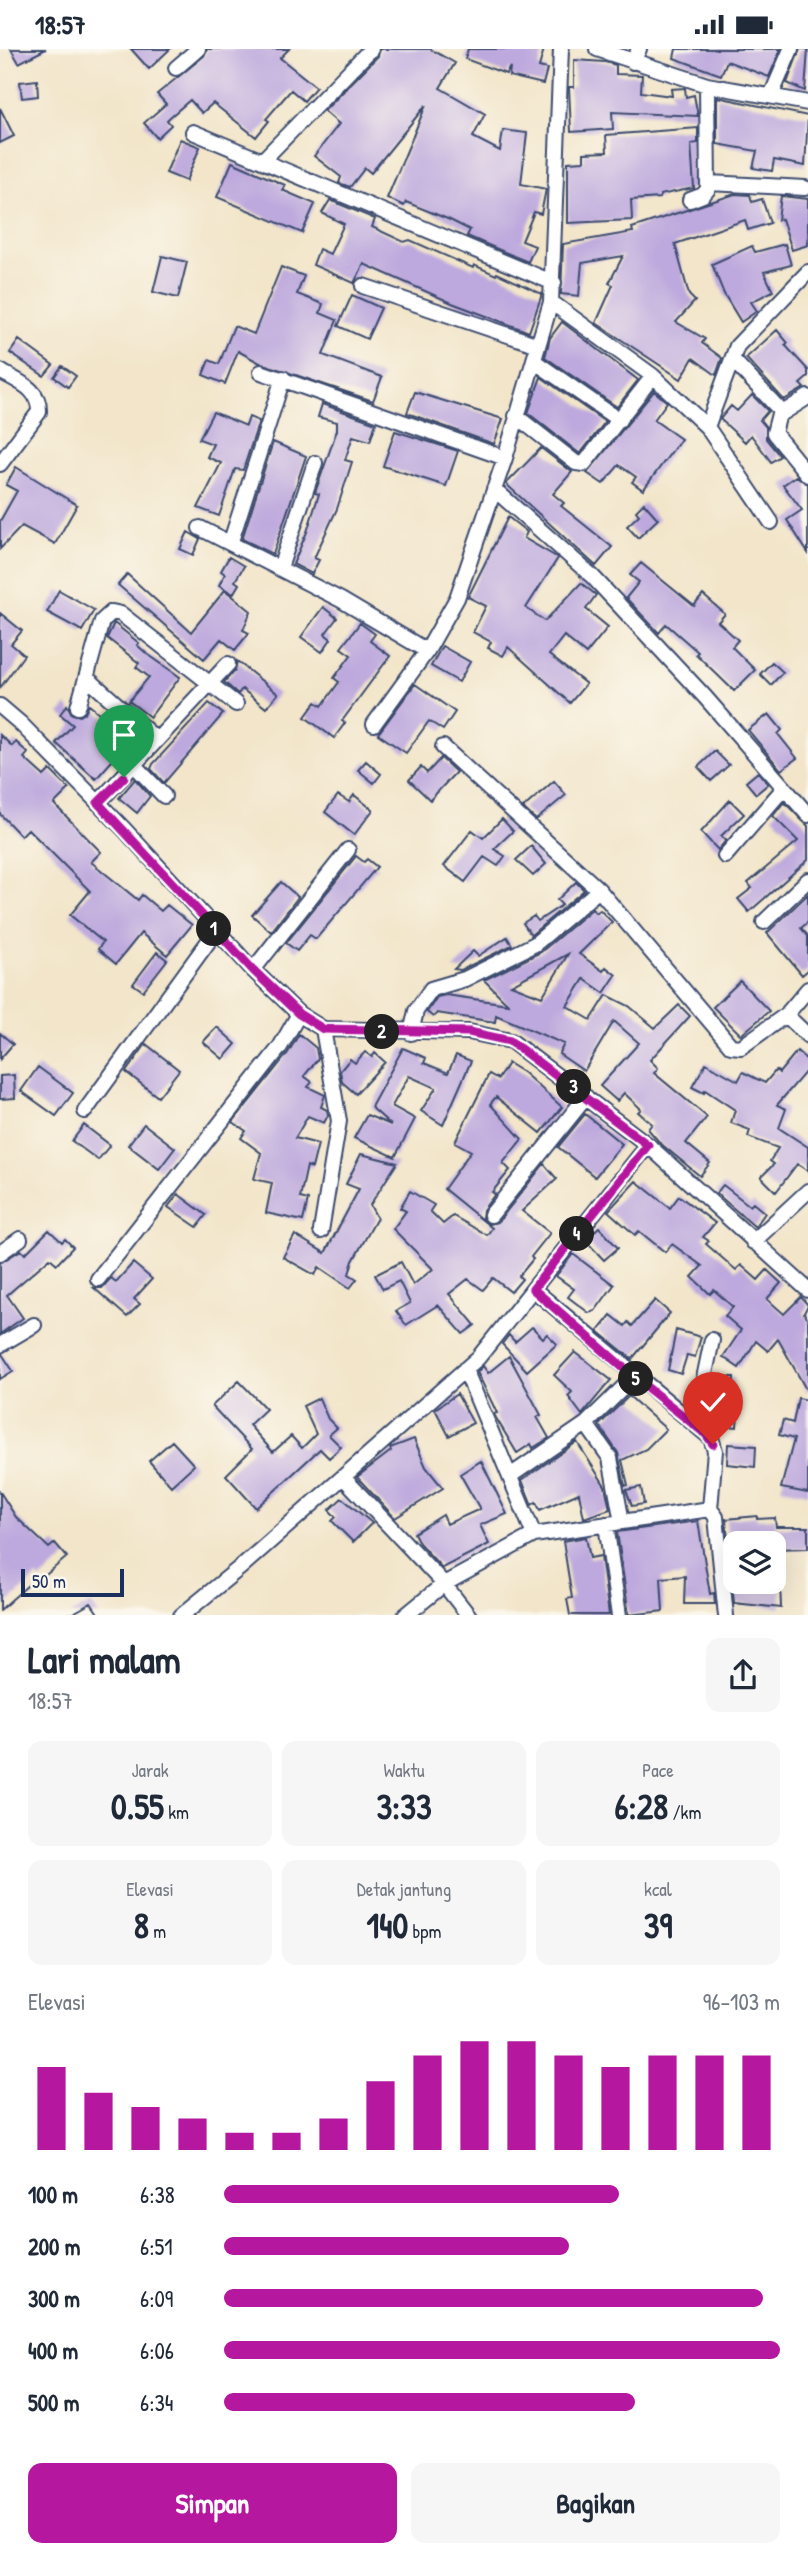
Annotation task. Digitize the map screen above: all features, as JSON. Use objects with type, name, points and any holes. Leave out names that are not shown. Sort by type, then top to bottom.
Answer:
[{"type":"street","points":[[176,68],[198,49]]},
{"type":"street","points":[[262,161],[371,49]]},
{"type":"street","points":[[374,724],[427,652],[457,598],[505,458],[551,302],[554,283],[555,161],[561,49]]},
{"type":"street","points":[[597,49],[636,55],[707,85],[808,103]]},
{"type":"street","points":[[771,96],[791,49]]},
{"type":"street","points":[[690,199],[702,195],[709,183],[707,85]]},
{"type":"street","points":[[193,132],[333,188],[554,283]]},
{"type":"street","points":[[709,183],[805,188]]},
{"type":"street","points":[[707,427],[737,346],[808,272]]},
{"type":"street","points":[[363,286],[538,345]]},
{"type":"street","points":[[551,302],[653,376],[707,427],[771,522]]},
{"type":"street","points":[[733,360],[780,410],[781,415]]},
{"type":"street","points":[[534,361],[619,420]]},
{"type":"street","points":[[0,371],[37,393],[40,402],[39,412],[0,464]]},
{"type":"street","points":[[261,372],[505,458]]},
{"type":"street","points":[[516,416],[579,464],[584,464],[653,376]]},
{"type":"street","points":[[231,541],[283,378]]},
{"type":"street","points":[[808,397],[781,415],[774,433],[808,475]]},
{"type":"street","points":[[280,568],[315,463]]},
{"type":"street","points":[[494,489],[592,576],[808,815]]},
{"type":"street","points":[[200,528],[231,541],[427,652]]},
{"type":"street","points":[[78,707],[102,621],[113,612],[121,614],[236,704]]},
{"type":"street","points":[[98,803],[228,664]]},
{"type":"street","points":[[87,678],[156,739]]},
{"type":"street","points":[[0,706],[98,803],[253,970],[299,1014],[323,1029],[411,1033],[469,1032],[510,1041],[648,1145],[808,1290]]},
{"type":"street","points":[[443,747],[599,890],[731,1046],[741,1047],[786,1015],[808,989]]},
{"type":"street","points":[[135,766],[164,796]]},
{"type":"street","points":[[725,856],[784,787]]},
{"type":"street","points":[[253,970],[348,850]]},
{"type":"street","points":[[764,922],[808,880]]},
{"type":"street","points":[[411,1033],[416,1010],[431,989],[465,979],[535,944],[599,890]]},
{"type":"street","points":[[85,1111],[216,931]]},
{"type":"street","points":[[98,1279],[280,1047],[299,1014]]},
{"type":"street","points":[[786,1015],[808,1036]]},
{"type":"street","points":[[321,1231],[339,1121],[323,1029]]},
{"type":"street","points":[[491,1215],[586,1097]]},
{"type":"street","points":[[181,1615],[466,1369],[648,1145]]},
{"type":"street","points":[[753,1241],[808,1191]]},
{"type":"street","points":[[0,1253],[20,1238]]},
{"type":"street","points":[[533,1289],[634,1377],[706,1434],[715,1451],[710,1509],[716,1517],[726,1615]]},
{"type":"street","points":[[0,1345],[34,1325]]},
{"type":"street","points":[[706,1434],[710,1410],[702,1388],[712,1340]]},
{"type":"street","points":[[466,1369],[534,1535]]},
{"type":"street","points":[[510,1476],[586,1424],[634,1377]]},
{"type":"street","points":[[586,1424],[610,1458],[622,1522]]},
{"type":"street","points":[[343,1477],[444,1584],[469,1615]]},
{"type":"street","points":[[405,1615],[444,1584],[534,1535],[710,1509]]},
{"type":"street","points":[[606,1524],[619,1615]]},
{"type":"building","points":[[11,49],[46,49],[19,63]]},
{"type":"building","points":[[131,49],[170,49],[149,69]]},
{"type":"building","points":[[207,49],[289,49],[280,58],[316,87],[304,101],[291,90],[266,119],[269,121],[256,137],[213,103],[202,113],[190,100],[167,120],[171,125],[157,138],[144,123],[166,104],[157,94],[204,56]]},
{"type":"building","points":[[380,49],[430,49],[455,63],[440,88],[485,114],[473,137],[500,151],[503,130],[527,133],[521,184],[546,189],[541,214],[534,212],[522,241],[535,246],[528,262],[467,236],[470,230],[450,220],[406,202],[404,206],[387,198],[426,105],[371,173],[365,168],[350,187],[339,183],[341,177],[314,156],[339,124],[324,111],[378,56]]},
{"type":"building","points":[[468,49],[544,49],[539,67],[547,69],[543,84],[509,76],[510,67],[506,74],[465,59]]},
{"type":"building","points":[[676,49],[781,49],[769,77],[727,61],[721,75],[674,58]]},
{"type":"building","points":[[800,49],[808,49],[805,91],[787,83]]},
{"type":"building","points":[[574,60],[605,62],[616,65],[616,74],[642,75],[641,92],[672,96],[671,89],[685,88],[686,97],[694,95],[698,116],[612,112],[613,129],[571,132],[569,87],[574,87]]},
{"type":"building","points":[[37,80],[38,96],[22,98],[20,82]]},
{"type":"building","points":[[717,97],[808,116],[805,166],[774,160],[772,171],[753,168],[757,151],[717,144]]},
{"type":"building","points":[[0,108],[14,136],[0,143]]},
{"type":"building","points":[[698,128],[698,143],[691,144],[694,188],[660,195],[660,198],[631,200],[632,220],[568,223],[568,162],[584,161],[584,153],[607,152],[606,135]]},
{"type":"building","points":[[180,139],[200,147],[186,181],[166,173]]},
{"type":"building","points":[[232,162],[285,185],[282,190],[315,204],[302,233],[217,197]]},
{"type":"building","points":[[735,194],[750,195],[752,202],[762,199],[770,223],[748,230],[745,220],[675,244],[689,295],[695,301],[676,322],[705,339],[702,343],[722,358],[716,375],[693,358],[681,379],[596,323],[613,285],[609,283],[623,256],[582,263],[579,296],[561,294],[563,244],[633,232],[632,228]]},
{"type":"building","points":[[781,196],[808,199],[808,245],[792,250],[782,219],[778,220]]},
{"type":"building","points":[[330,200],[375,219],[372,227],[404,242],[410,240],[473,268],[474,265],[496,275],[497,273],[542,294],[529,332],[452,303],[364,264],[354,283],[313,265],[319,249],[330,254],[344,224],[322,213]]},
{"type":"building","points":[[785,244],[791,265],[764,272],[773,291],[751,302],[757,311],[741,322],[724,294],[712,264],[752,246],[755,252]]},
{"type":"building","points":[[162,256],[187,262],[178,298],[153,292]]},
{"type":"building","points":[[281,267],[304,276],[297,294],[323,304],[320,313],[337,320],[323,355],[382,377],[373,401],[260,363],[238,351],[225,384],[203,375],[209,360],[219,364],[234,326],[254,334]]},
{"type":"building","points":[[352,295],[381,308],[367,339],[338,326]]},
{"type":"building","points":[[562,322],[638,380],[617,407],[545,357],[550,338]]},
{"type":"building","points":[[777,330],[788,343],[785,345],[808,370],[808,377],[800,384],[804,388],[784,400],[746,358]]},
{"type":"building","points":[[19,340],[53,365],[44,376],[10,353]]},
{"type":"building","points":[[62,366],[76,376],[68,387],[54,377]]},
{"type":"building","points":[[541,377],[605,422],[580,454],[528,413]]},
{"type":"building","points":[[654,391],[667,402],[654,420],[681,439],[643,490],[632,482],[636,477],[619,465],[603,484],[587,473]]},
{"type":"building","points":[[415,392],[503,419],[494,444],[407,413]]},
{"type":"building","points":[[752,395],[768,411],[760,420],[766,427],[766,439],[780,456],[771,462],[751,435],[745,442],[720,419],[731,406],[737,411]]},
{"type":"building","points":[[322,404],[376,423],[370,441],[353,436],[345,460],[352,462],[337,509],[314,558],[319,560],[312,574],[293,564],[307,532],[319,494],[315,493],[337,430],[337,422],[318,417]]},
{"type":"building","points":[[213,412],[246,426],[249,417],[259,421],[243,470],[235,469],[219,516],[198,508],[221,463],[207,457],[213,444],[199,439]]},
{"type":"building","points":[[395,431],[458,451],[446,486],[383,466]]},
{"type":"building","points":[[273,442],[306,456],[273,554],[242,539]]},
{"type":"building","points":[[541,448],[572,472],[553,494],[564,503],[561,506],[612,547],[596,566],[506,484]]},
{"type":"building","points":[[16,467],[77,505],[55,544],[22,526],[0,549],[0,521],[17,491],[6,485]]},
{"type":"building","points":[[796,476],[808,484],[808,553],[787,520],[802,510],[783,485]]},
{"type":"building","points":[[644,503],[658,519],[638,538],[627,526],[639,515],[636,511]]},
{"type":"building","points":[[508,517],[527,532],[524,538],[558,558],[526,608],[545,621],[581,583],[596,595],[586,609],[608,627],[586,654],[564,636],[549,655],[586,684],[570,703],[508,647],[503,656],[488,648],[491,642],[473,632],[486,606],[468,597]]},
{"type":"building","points":[[188,532],[200,539],[193,555],[180,549]]},
{"type":"building","points":[[229,557],[244,566],[235,581],[239,584],[233,594],[219,585],[225,574],[221,571]]},
{"type":"building","points":[[641,563],[694,606],[703,595],[725,614],[718,622],[738,640],[732,647],[755,670],[734,691],[696,654],[698,652],[666,624],[659,633],[626,598],[639,582],[630,575]]},
{"type":"building","points":[[127,574],[191,632],[225,590],[251,611],[243,630],[249,633],[235,650],[221,639],[204,659],[118,585]]},
{"type":"building","points":[[59,590],[94,610],[82,631],[47,612]]},
{"type":"building","points":[[323,607],[337,618],[325,634],[331,639],[322,652],[301,637]]},
{"type":"building","points":[[0,613],[22,631],[11,644],[24,655],[0,688]]},
{"type":"building","points":[[114,623],[139,643],[137,645],[146,653],[180,677],[150,717],[129,701],[149,677],[136,667],[139,663],[107,638]]},
{"type":"building","points":[[360,623],[375,634],[370,641],[390,656],[342,721],[345,723],[334,738],[305,717],[316,702],[322,706],[339,682],[334,678],[351,655],[341,648]]},
{"type":"building","points":[[442,646],[470,662],[459,682],[431,666]]},
{"type":"building","points":[[237,661],[278,694],[266,708],[242,689],[238,694],[224,682],[235,670]]},
{"type":"building","points":[[772,662],[783,672],[771,685],[760,674]]},
{"type":"building","points":[[415,684],[455,712],[443,730],[429,721],[406,753],[378,734]]},
{"type":"building","points":[[209,703],[223,714],[164,783],[151,769],[153,764]]},
{"type":"building","points":[[67,705],[72,714],[80,716],[89,705],[127,735],[121,741],[132,751],[123,760],[117,755],[96,779],[56,743],[73,725],[60,714]]},
{"type":"building","points":[[769,714],[782,730],[778,734],[797,758],[781,770],[748,730]]},
{"type":"building","points":[[0,735],[12,746],[16,742],[28,753],[24,758],[44,776],[50,770],[69,789],[54,804],[101,852],[91,862],[138,900],[142,895],[161,911],[167,905],[192,925],[167,955],[141,933],[116,964],[98,949],[103,942],[70,915],[90,891],[28,829],[21,836],[0,814]]},
{"type":"building","points":[[715,751],[729,765],[711,781],[698,767]]},
{"type":"building","points":[[441,758],[456,772],[430,800],[409,780],[421,767],[427,773]]},
{"type":"building","points":[[366,761],[381,774],[374,783],[358,770]]},
{"type":"building","points":[[758,772],[768,784],[756,794],[746,782]]},
{"type":"building","points":[[135,779],[150,796],[137,813],[119,798]]},
{"type":"building","points":[[554,781],[566,795],[536,820],[523,808]]},
{"type":"building","points":[[338,795],[349,802],[354,795],[373,810],[354,835],[325,812]]},
{"type":"building","points":[[730,800],[744,814],[721,836],[726,840],[718,850],[701,832]]},
{"type":"building","points":[[784,802],[808,826],[808,860],[749,912],[738,899],[752,888],[748,883],[798,841],[773,816]]},
{"type":"building","points":[[502,819],[513,831],[494,849],[505,856],[498,866],[484,857],[465,882],[444,866],[472,830],[483,838]]},
{"type":"building","points":[[531,846],[546,864],[533,876],[516,860]]},
{"type":"building","points":[[356,856],[364,862],[367,859],[377,867],[316,939],[310,935],[297,951],[286,943]]},
{"type":"building","points":[[281,882],[298,897],[271,932],[252,915]]},
{"type":"building","points":[[576,882],[584,890],[531,935],[523,923],[534,916],[538,921],[562,905],[557,900]]},
{"type":"building","points":[[808,894],[808,922],[801,928],[808,936],[808,970],[802,975],[767,933]]},
{"type":"building","points":[[592,909],[596,913],[600,910],[612,922],[579,954],[603,971],[606,967],[616,975],[604,993],[584,979],[567,1006],[591,1020],[607,995],[629,1006],[655,1028],[679,1005],[690,1016],[650,1060],[658,1068],[654,1073],[707,1117],[686,1143],[710,1163],[700,1176],[660,1143],[648,1129],[652,1124],[638,1112],[641,1109],[624,1093],[617,1101],[600,1086],[639,1043],[614,1021],[584,1071],[559,1054],[564,1044],[496,1015],[495,1022],[437,1013],[433,1017],[427,1012],[437,997],[446,995],[508,1004],[484,980],[541,952]],"holes":[[[568,954],[542,997],[511,985]]]},
{"type":"building","points":[[507,937],[512,945],[461,970],[454,969],[473,951],[478,956]]},
{"type":"building","points":[[157,952],[167,960],[143,991],[133,984]]},
{"type":"building","points":[[740,981],[769,1011],[741,1035],[713,1007]]},
{"type":"building","points":[[217,1027],[236,1044],[223,1059],[203,1042]]},
{"type":"building","points":[[0,1033],[13,1044],[0,1059]]},
{"type":"building","points":[[299,1034],[316,1048],[318,1059],[304,1076],[312,1082],[308,1087],[325,1095],[321,1107],[327,1110],[328,1115],[324,1123],[308,1116],[295,1138],[318,1144],[312,1168],[307,1166],[300,1198],[308,1200],[303,1221],[266,1213],[272,1183],[254,1179],[261,1153],[241,1138],[246,1131],[233,1122],[288,1053]]},
{"type":"building","points":[[146,1044],[179,1070],[158,1097],[126,1072]]},
{"type":"building","points":[[403,1048],[426,1058],[424,1063],[448,1073],[456,1055],[471,1061],[443,1125],[421,1111],[436,1088],[409,1076],[392,1106],[415,1119],[395,1157],[354,1138],[367,1115],[391,1125],[371,1107]]},
{"type":"building","points":[[797,1051],[808,1061],[808,1069],[777,1105],[786,1109],[779,1128],[808,1147],[808,1171],[797,1164],[776,1192],[761,1177],[774,1164],[770,1161],[778,1148],[748,1137],[750,1130],[731,1123],[735,1110],[705,1090],[704,1093],[692,1087],[706,1063],[738,1081],[743,1072],[765,1083],[776,1070],[779,1073]]},
{"type":"building","points":[[365,1052],[372,1057],[375,1053],[385,1062],[356,1094],[342,1082],[340,1071],[350,1059],[355,1063]]},
{"type":"building","points":[[508,1063],[524,1073],[562,1107],[541,1133],[496,1097],[490,1104],[522,1139],[503,1163],[510,1170],[492,1192],[495,1194],[483,1210],[482,1218],[489,1224],[498,1222],[544,1164],[557,1179],[522,1211],[550,1233],[531,1257],[533,1259],[519,1276],[522,1279],[511,1292],[493,1278],[483,1290],[468,1279],[449,1294],[475,1325],[463,1334],[438,1305],[406,1325],[396,1311],[410,1303],[399,1281],[383,1289],[375,1275],[401,1262],[413,1285],[433,1269],[393,1229],[406,1211],[400,1208],[410,1191],[434,1205],[430,1211],[443,1224],[453,1216],[487,1235],[492,1228],[444,1189],[471,1151],[455,1142],[489,1074],[498,1079]]},
{"type":"building","points":[[38,1067],[73,1093],[56,1116],[21,1091]]},
{"type":"building","points":[[14,1075],[15,1098],[0,1099],[0,1076]]},
{"type":"building","points":[[585,1114],[622,1144],[595,1177],[558,1147]]},
{"type":"building","points":[[144,1124],[175,1148],[159,1169],[128,1145]]},
{"type":"building","points":[[84,1125],[110,1145],[98,1160],[72,1141]]},
{"type":"building","points":[[361,1154],[397,1163],[370,1205],[377,1218],[353,1261],[349,1274],[357,1279],[350,1288],[319,1267],[315,1275],[283,1257],[295,1235],[325,1253],[359,1189],[346,1184]]},
{"type":"building","points":[[636,1181],[670,1208],[679,1196],[715,1223],[703,1237],[709,1241],[706,1244],[736,1270],[741,1265],[758,1280],[767,1270],[781,1283],[767,1299],[784,1314],[801,1297],[808,1305],[804,1313],[808,1320],[808,1393],[778,1339],[768,1351],[756,1341],[739,1368],[723,1357],[741,1330],[725,1316],[733,1307],[714,1290],[710,1294],[692,1277],[702,1266],[672,1244],[665,1252],[639,1231],[635,1235],[608,1211]]},
{"type":"building","points":[[723,1185],[750,1206],[753,1203],[765,1213],[755,1227],[716,1193]]},
{"type":"building","points":[[178,1194],[206,1215],[197,1227],[168,1207]]},
{"type":"building","points":[[599,1227],[618,1248],[604,1260],[585,1240]]},
{"type":"building","points":[[49,1230],[62,1242],[65,1239],[73,1247],[57,1264],[50,1258],[7,1295],[23,1318],[0,1334],[0,1263],[21,1250],[25,1254]]},
{"type":"building","points":[[573,1254],[614,1285],[595,1311],[589,1313],[568,1297],[574,1289],[556,1276]]},
{"type":"building","points":[[133,1263],[152,1279],[134,1299],[140,1304],[127,1317],[94,1288],[102,1288],[111,1278],[116,1282]]},
{"type":"building","points":[[655,1300],[670,1313],[632,1359],[598,1331],[611,1315],[625,1326],[628,1322],[632,1326]]},
{"type":"building","points":[[532,1327],[543,1338],[547,1334],[557,1344],[527,1371],[502,1344],[509,1335],[515,1342]]},
{"type":"building","points":[[676,1330],[701,1337],[695,1357],[687,1355],[681,1374],[668,1370]]},
{"type":"building","points":[[575,1352],[611,1380],[582,1415],[568,1396],[572,1392],[554,1375]]},
{"type":"building","points":[[2,1354],[13,1371],[0,1379],[0,1355]]},
{"type":"building","points":[[509,1356],[541,1415],[537,1417],[549,1438],[533,1448],[531,1444],[517,1453],[494,1414],[497,1413],[477,1372],[483,1366],[488,1373]]},
{"type":"building","points":[[714,1377],[734,1377],[733,1413],[738,1413],[737,1427],[717,1425],[720,1411],[713,1391]]},
{"type":"building","points":[[239,1381],[266,1409],[249,1425],[273,1452],[291,1436],[302,1448],[316,1434],[303,1406],[319,1398],[328,1419],[337,1428],[329,1435],[341,1447],[329,1458],[320,1449],[256,1508],[226,1475],[252,1449],[212,1406]]},
{"type":"building","points":[[457,1394],[473,1423],[449,1436],[435,1409]]},
{"type":"building","points":[[629,1396],[666,1429],[646,1449],[622,1460],[628,1485],[625,1486],[618,1453],[599,1425]]},
{"type":"building","points":[[798,1398],[808,1400],[808,1493],[781,1488],[794,1439],[779,1435],[783,1420],[793,1423]]},
{"type":"building","points":[[414,1439],[426,1467],[443,1488],[395,1518],[357,1477],[391,1451],[390,1448]]},
{"type":"building","points":[[172,1441],[194,1465],[171,1486],[149,1461]]},
{"type":"building","points":[[577,1442],[605,1486],[610,1509],[584,1518],[579,1493],[540,1510],[536,1502],[532,1505],[522,1480]]},
{"type":"building","points":[[728,1444],[756,1446],[755,1467],[727,1464]]},
{"type":"building","points":[[481,1461],[507,1514],[480,1525],[489,1544],[442,1568],[419,1543],[414,1533],[443,1515],[447,1524],[480,1509],[460,1474]]},
{"type":"building","points":[[641,1487],[644,1504],[632,1506],[626,1490]]},
{"type":"building","points":[[0,1492],[16,1517],[49,1548],[55,1543],[67,1557],[40,1580],[37,1577],[0,1610]]},
{"type":"building","points":[[342,1498],[372,1523],[353,1542],[332,1521],[336,1517],[329,1510]]},
{"type":"building","points":[[757,1516],[757,1519],[775,1518],[776,1527],[808,1527],[808,1548],[786,1549],[786,1531],[727,1531],[726,1519]]},
{"type":"building","points":[[698,1521],[710,1594],[714,1593],[715,1604],[684,1604],[685,1576],[661,1578],[663,1611],[629,1615],[617,1532]]},
{"type":"building","points":[[586,1537],[590,1558],[601,1556],[609,1615],[570,1615],[567,1599],[572,1598],[563,1541]]},
{"type":"building","points":[[733,1594],[780,1594],[781,1608],[734,1603]]},
{"type":"building","points":[[91,1603],[99,1615],[70,1615]]},
{"type":"route","points":[[124,777],[98,803],[253,970],[299,1014],[323,1029],[411,1033],[469,1032],[510,1041],[648,1145],[533,1289],[634,1377],[706,1434],[713,1444]]}]
